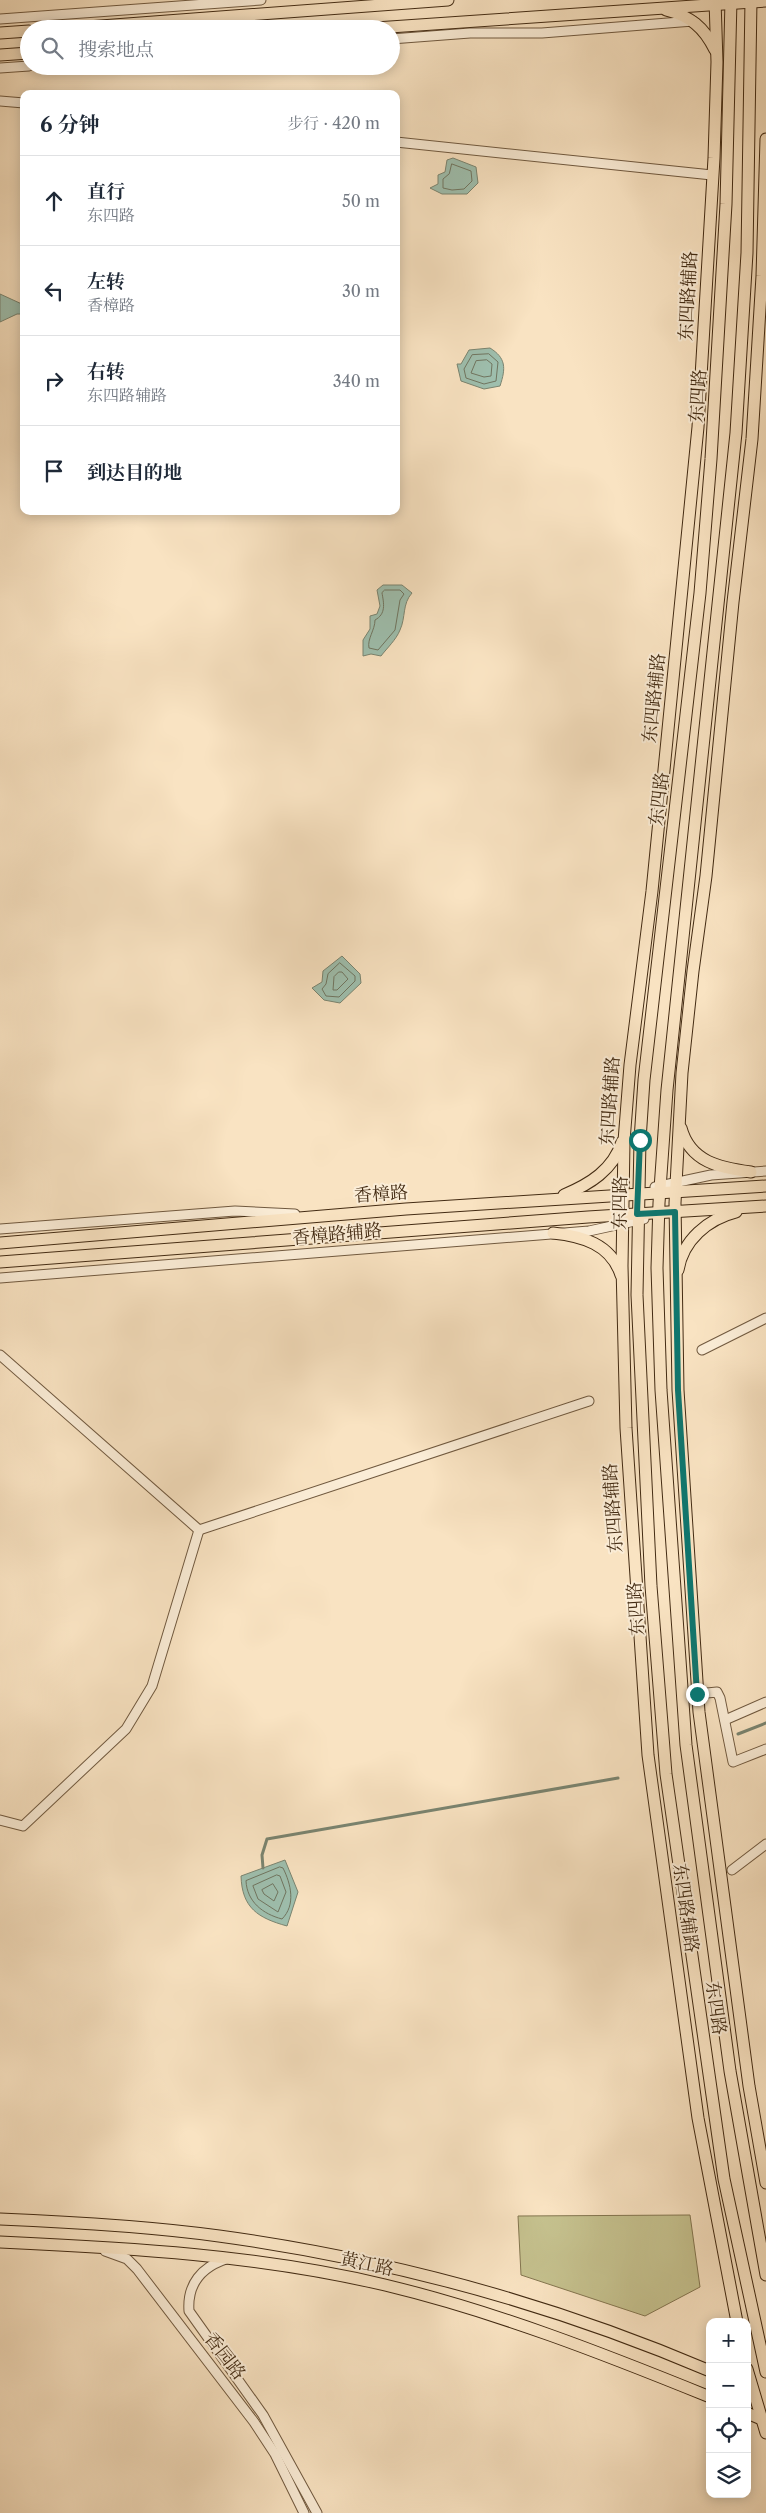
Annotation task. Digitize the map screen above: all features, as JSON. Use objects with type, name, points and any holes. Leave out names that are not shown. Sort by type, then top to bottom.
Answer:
[{"type":"main road","points":[[181,20],[448,0]]},
{"type":"main road","name":"东四路","points":[[731,1],[729,105],[719,349],[700,593],[644,1080],[637,1217],[638,1333],[651,1586],[666,1774],[724,2179],[766,2372]]},
{"type":"main road","name":"东四路","points":[[751,1],[748,204],[736,433],[670,1056],[659,1214],[659,1344],[681,1677],[694,1810],[739,2129],[766,2275]]},
{"type":"main road","points":[[400,26],[715,2],[766,1]]},
{"type":"main road","name":"东四路辅路","points":[[715,2],[717,53],[712,179],[696,446],[653,882],[638,995],[626,1126],[622,1219],[626,1409],[642,1680],[654,1806],[698,2118],[735,2318]]},
{"type":"main road","points":[[642,8],[677,13],[694,21],[710,38],[717,53],[727,87],[729,105]]},
{"type":"main road","points":[[0,33],[20,32]]},
{"type":"main road","points":[[0,55],[20,54]]},
{"type":"main road","points":[[712,179],[728,125]]},
{"type":"main road","points":[[766,139],[766,183],[752,439],[678,1119],[675,1187],[678,1386],[697,1694],[713,1833],[749,2086],[766,2183]]},
{"type":"main road","points":[[748,204],[765,161]]},
{"type":"main road","points":[[638,995],[660,938]]},
{"type":"main road","points":[[676,1002],[697,946]]},
{"type":"main road","points":[[670,1056],[678,1119],[684,1140],[698,1156],[720,1167],[751,1172]]},
{"type":"main road","points":[[551,1199],[587,1184],[605,1171],[618,1153],[626,1126]]},
{"type":"main road","name":"香樟路","points":[[0,1243],[315,1216],[623,1194],[675,1187],[766,1186]]},
{"type":"main road","points":[[0,1262],[622,1219],[675,1212],[760,1206]]},
{"type":"main road","points":[[676,1286],[682,1256],[694,1237],[703,1228],[723,1216],[760,1206]]},
{"type":"main road","points":[[553,1233],[579,1237],[599,1246],[616,1262],[638,1333]]},
{"type":"main road","points":[[626,1409],[639,1359]]},
{"type":"main road","points":[[666,1432],[678,1386]]},
{"type":"main road","name":"黄江路","points":[[0,2219],[118,2225],[218,2236],[377,2264],[482,2290],[547,2310],[648,2345],[706,2369]]},
{"type":"main road","name":"黄江路","points":[[0,2242],[229,2258],[337,2275],[429,2296],[581,2346],[706,2395]]},
{"type":"main road","points":[[751,2392],[766,2398]]},
{"type":"main road","points":[[751,2392],[764,2420],[766,2433]]},
{"type":"main road","points":[[751,2414],[764,2420]]},
{"type":"street","points":[[0,19],[261,0]]},
{"type":"street","points":[[400,38],[470,33],[542,33],[694,21]]},
{"type":"street","points":[[0,68],[20,67]]},
{"type":"street","points":[[0,101],[20,103]]},
{"type":"street","points":[[400,142],[712,179]]},
{"type":"street","points":[[675,1187],[712,1175],[766,1170]]},
{"type":"street","points":[[0,1229],[246,1211],[315,1216]]},
{"type":"street","name":"香樟路辅路","points":[[0,1278],[589,1231],[622,1219]]},
{"type":"street","points":[[702,1350],[766,1318]]},
{"type":"street","points":[[0,1355],[199,1530]]},
{"type":"street","points":[[199,1530],[589,1401]]},
{"type":"street","points":[[0,1820],[23,1826],[126,1729],[152,1686],[199,1530]]},
{"type":"street","points":[[697,1694],[717,1692],[725,1720],[733,1762],[766,1749]]},
{"type":"street","points":[[725,1720],[766,1702]]},
{"type":"street","points":[[732,1870],[766,1844]]},
{"type":"street","name":"香园路","points":[[91,2247],[115,2253],[127,2259],[137,2269],[254,2422],[275,2454],[304,2513]]},
{"type":"street","name":"香园路","points":[[229,2258],[214,2263],[198,2275],[190,2295],[189,2311],[263,2416],[317,2513]]},
{"type":"shaded area","points":[[690,2215],[700,2287],[645,2316],[521,2275],[518,2216]]},
{"type":"water","points":[[453,158],[476,167],[478,183],[467,194],[442,194],[430,188],[438,184],[438,175],[445,172],[447,160]]},
{"type":"water","points":[[0,294],[20,303],[20,314],[0,322]]},
{"type":"water","points":[[490,348],[502,360],[504,369],[500,386],[484,389],[461,381],[457,364],[461,364],[469,350]]},
{"type":"water","points":[[383,585],[402,585],[412,593],[405,606],[400,630],[394,641],[381,656],[371,654],[363,656],[363,640],[370,629],[370,616],[377,614],[380,606],[377,590]]},
{"type":"water","points":[[342,956],[360,974],[361,983],[340,1003],[324,1000],[312,988],[322,982],[323,971]]},
{"type":"water","points":[[285,1860],[298,1892],[287,1926],[268,1919],[253,1910],[245,1896],[241,1876]]},
{"type":"waterway","points":[[738,1734],[766,1723]]},
{"type":"waterway","points":[[263,1868],[262,1855],[267,1839],[618,1778]]},
{"type":"route","points":[[640,1140],[637,1214],[675,1212],[678,1390],[697,1694]]}]
